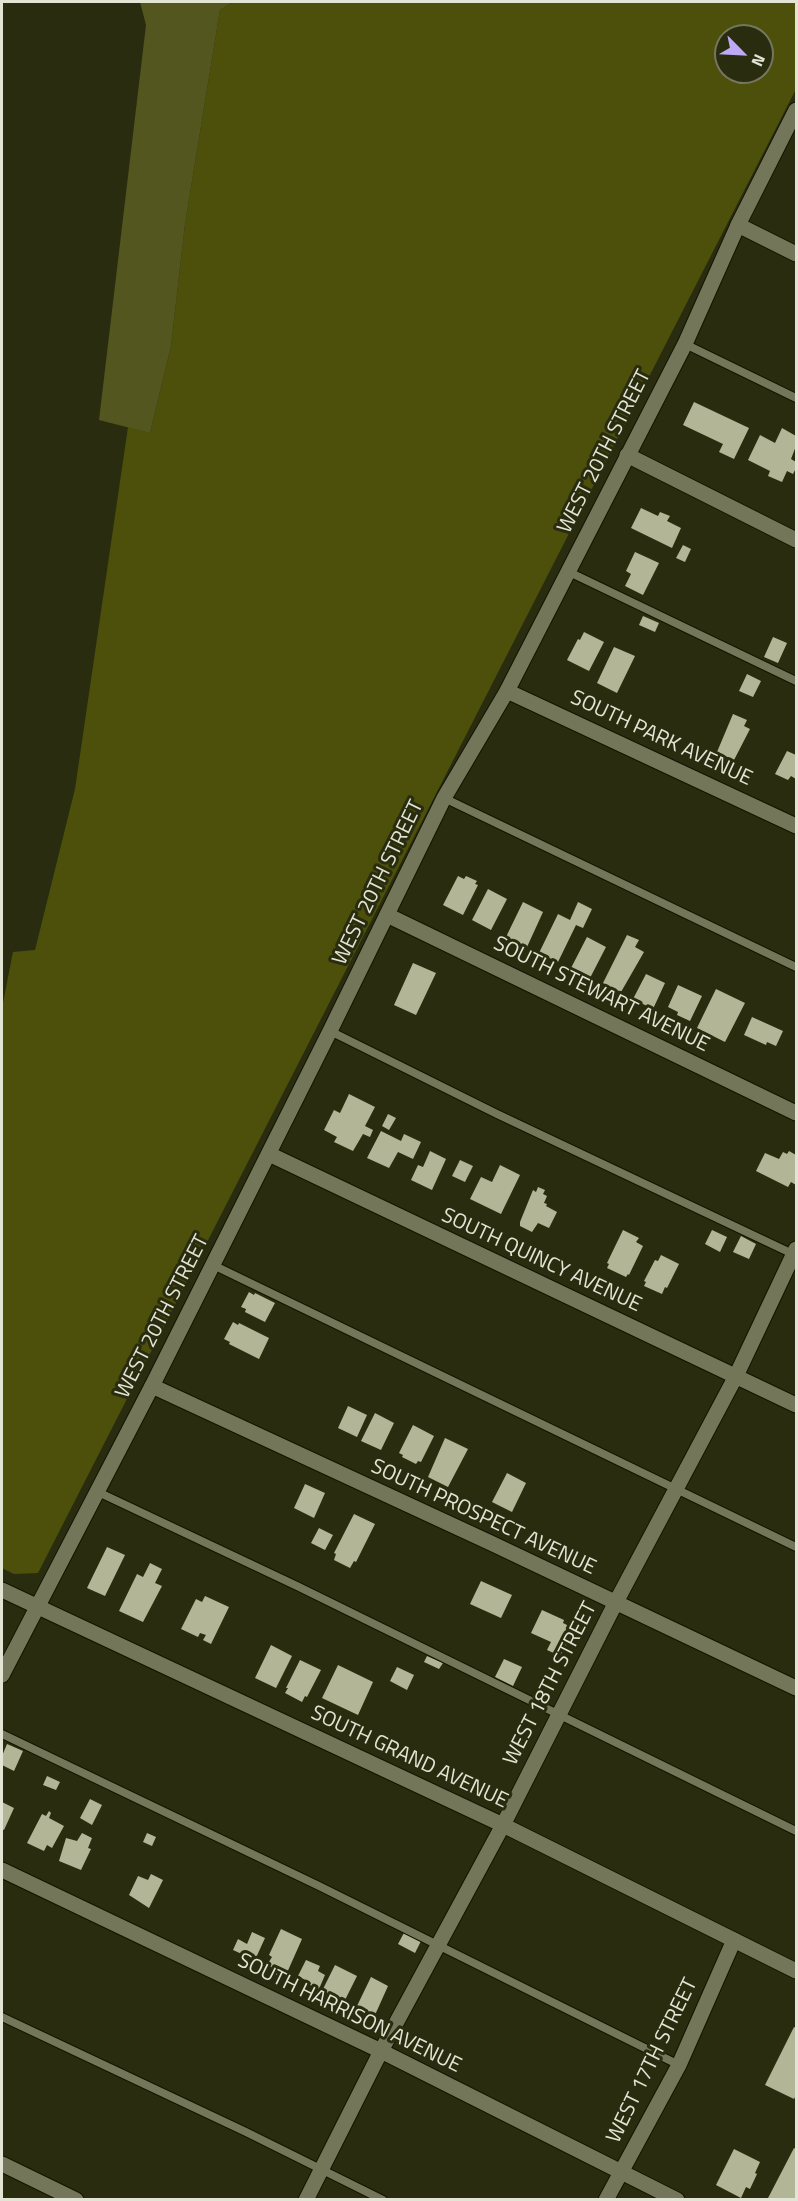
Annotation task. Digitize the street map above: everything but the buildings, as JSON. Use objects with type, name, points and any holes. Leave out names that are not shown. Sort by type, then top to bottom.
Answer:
[{"type":"street","name":"WEST 20TH STREET","points":[[2,1675],[98,1492],[269,1154],[444,798],[507,691],[685,344],[738,225],[796,110]]},
{"type":"street","points":[[738,225],[796,254]]},
{"type":"street","points":[[627,455],[796,540]]},
{"type":"street","name":"SOUTH PARK AVENUE","points":[[507,691],[796,825]]},
{"type":"street","name":"SOUTH STEWART AVENUE","points":[[387,915],[796,1113]]},
{"type":"street","name":"SOUTH QUINCY AVENUE","points":[[269,1154],[796,1405]]},
{"type":"street","name":"WEST 18TH STREET","points":[[306,2199],[381,2051],[503,1825],[615,1604],[736,1376],[796,1253]]},
{"type":"street","name":"SOUTH PROSPECT AVENUE","points":[[152,1386],[796,1688]]},
{"type":"street","name":"SOUTH GRAND AVENUE","points":[[2,1590],[36,1608],[503,1825],[796,1971]]},
{"type":"street","name":"SOUTH HARRISON AVENUE","points":[[2,1870],[381,2051],[678,2199]]},
{"type":"street","name":"WEST 17TH STREET","points":[[606,2199],[679,2065],[734,1940]]},
{"type":"street","points":[[2,2164],[76,2199]]},
{"type":"lane","points":[[685,344],[796,398]]},
{"type":"lane","points":[[567,571],[796,681]]},
{"type":"lane","points":[[444,798],[796,968]]},
{"type":"lane","points":[[330,1031],[497,1114],[796,1253]]},
{"type":"lane","points":[[213,1265],[796,1547]]},
{"type":"lane","points":[[98,1492],[796,1831]]},
{"type":"lane","points":[[2,1734],[438,1945],[679,2065]]},
{"type":"lane","points":[[2,2018],[383,2199]]},
{"type":"shaded area","points":[[233,2],[796,2],[796,89],[38,1573],[14,1574],[2,1568],[2,1008],[13,952],[35,950],[75,789],[128,427],[150,433],[171,346],[185,224],[220,10]]},
{"type":"green space","points":[[140,2],[233,2],[220,10],[185,224],[171,346],[150,433],[99,420],[146,25]]}]
